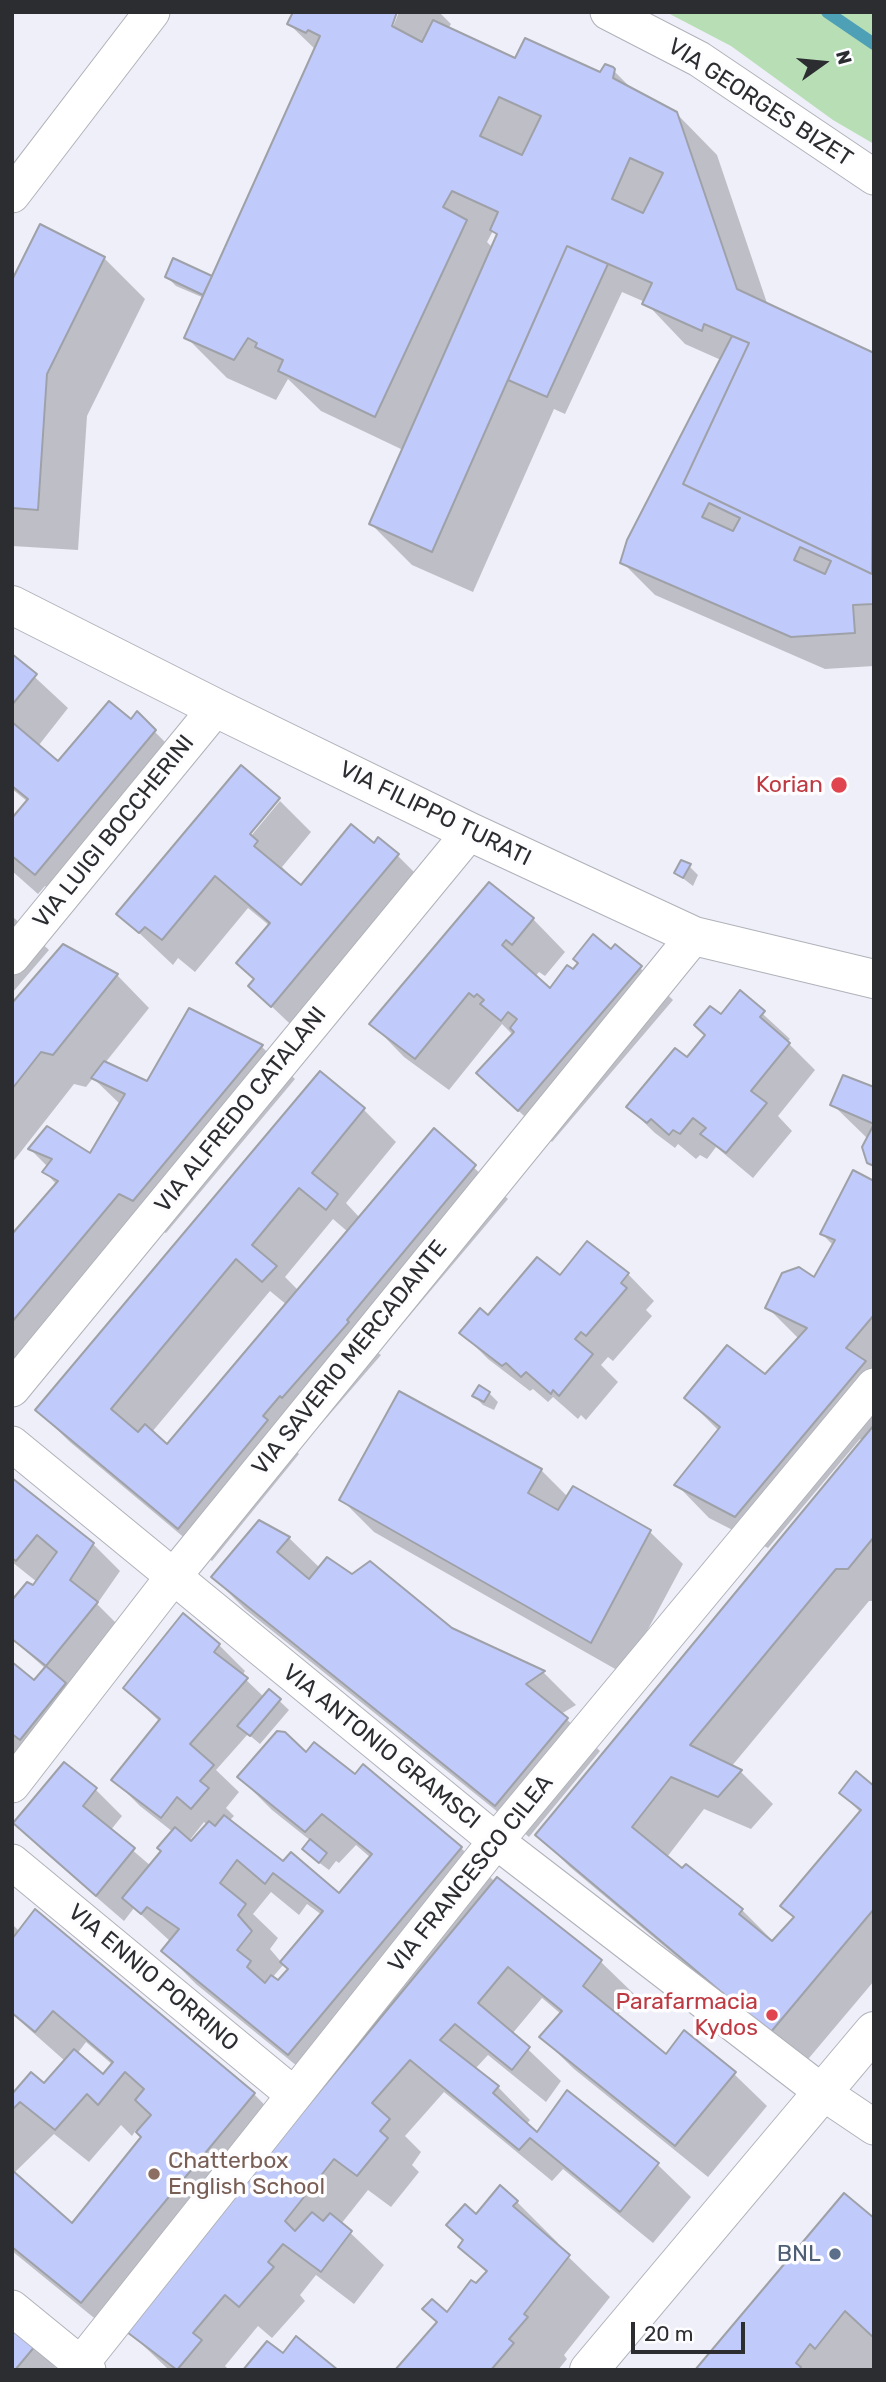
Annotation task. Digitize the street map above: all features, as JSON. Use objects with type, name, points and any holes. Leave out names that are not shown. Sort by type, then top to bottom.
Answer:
[{"type":"street","points":[[12,195],[152,12]]},
{"type":"street","name":"VIA GEORGES BIZET","points":[[608,12],[699,59],[874,177]]},
{"type":"street","name":"VIA FILIPPO TURATI","points":[[12,605],[470,832],[694,936],[874,979]]},
{"type":"street","name":"VIA LUIGI BOCCHERINI","points":[[12,957],[216,708]]},
{"type":"street","name":"VIA ALFREDO CATALANI","points":[[12,1389],[470,832]]},
{"type":"street","name":"VIA SAVERIO MERCADANTE","points":[[12,1785],[173,1577],[694,936]]},
{"type":"street","name":"VIA FRANCESCO CILEA","points":[[82,2368],[496,1841],[874,1386]]},
{"type":"street","name":"VIA ANTONIO GRAMSCI","points":[[12,1444],[496,1841],[822,2092],[874,2127]]},
{"type":"street","name":"VIA ENNIO PORRINO","points":[[12,1862],[294,2095]]},
{"type":"street","points":[[589,2370],[874,2031]]},
{"type":"street","points":[[12,2308],[82,2368]]},
{"type":"green space","points":[[666,12],[874,12],[874,144],[833,120],[731,46]]},
{"type":"building","points":[[293,12],[397,12],[392,26],[422,42],[433,20],[515,58],[525,38],[600,72],[605,64],[613,67],[613,78],[677,112],[737,289],[874,353],[872,574],[683,484],[749,343],[704,324],[702,331],[642,304],[652,283],[567,246],[432,552],[369,524],[497,234],[490,230],[498,212],[452,191],[443,207],[467,220],[375,417],[278,371],[283,360],[255,347],[257,343],[248,338],[234,360],[184,338],[320,36],[287,24]],"holes":[[[499,97],[541,116],[522,155],[480,136]],[[630,158],[663,173],[643,213],[612,199]]]},
{"type":"building","points":[[40,224],[105,257],[47,374],[38,510],[12,508],[12,280]]},
{"type":"building","points":[[567,246],[608,264],[547,397],[508,380]]},
{"type":"building","points":[[173,258],[212,276],[203,295],[165,277]]},
{"type":"building","points":[[732,336],[749,343],[683,484],[872,574],[874,571],[874,604],[853,605],[855,633],[791,637],[620,563],[627,540]],"holes":[[[709,503],[740,518],[733,531],[702,517]],[[800,547],[831,561],[825,574],[794,560]]]},
{"type":"building","points":[[12,654],[37,674],[12,705]]},
{"type":"building","points":[[109,701],[131,719],[137,711],[156,730],[35,875],[12,856],[12,818],[28,799],[12,786],[12,722],[58,761]]},
{"type":"building","points":[[241,765],[280,798],[250,834],[258,841],[254,846],[301,885],[351,824],[374,843],[378,837],[399,854],[271,1007],[248,986],[254,979],[236,963],[270,923],[215,876],[162,940],[145,927],[139,933],[116,914]]},
{"type":"building","points":[[681,860],[691,864],[683,878],[674,873]]},
{"type":"building","points":[[489,882],[534,918],[512,945],[506,940],[502,945],[550,988],[567,965],[573,969],[578,963],[573,959],[593,934],[611,949],[615,944],[642,966],[518,1111],[476,1073],[514,1032],[510,1028],[517,1019],[508,1012],[501,1021],[480,1004],[484,1000],[477,994],[474,997],[469,993],[415,1059],[369,1024]]},
{"type":"building","points":[[63,944],[118,974],[53,1055],[41,1052],[12,1089],[12,1003]]},
{"type":"building","points":[[740,990],[765,1011],[760,1017],[790,1043],[751,1091],[767,1103],[726,1153],[700,1134],[706,1128],[693,1118],[680,1134],[673,1130],[669,1135],[651,1119],[647,1123],[626,1107],[675,1048],[687,1057],[705,1035],[694,1025],[710,1006],[721,1014]]},
{"type":"building","points":[[189,1008],[263,1045],[133,1201],[119,1194],[12,1322],[12,1234],[58,1181],[42,1172],[52,1159],[28,1149],[47,1126],[90,1153],[125,1094],[91,1078],[104,1061],[147,1081]]},
{"type":"building","points":[[320,1071],[365,1108],[312,1173],[338,1194],[326,1210],[299,1188],[252,1245],[277,1266],[262,1282],[236,1259],[111,1409],[138,1432],[145,1424],[167,1444],[434,1128],[476,1165],[347,1320],[349,1322],[263,1416],[268,1420],[178,1529],[35,1410]]},
{"type":"building","points":[[843,1075],[874,1087],[874,1124],[830,1105]]},
{"type":"building","points":[[874,1124],[874,1166],[867,1163],[862,1147]]},
{"type":"building","points":[[853,1170],[874,1181],[874,1315],[846,1348],[866,1361],[735,1517],[674,1485],[720,1427],[684,1398],[727,1345],[765,1374],[807,1328],[765,1308],[782,1273],[799,1267],[814,1277],[835,1240],[820,1234]]},
{"type":"building","points":[[587,1241],[629,1273],[621,1283],[627,1288],[586,1336],[581,1332],[575,1339],[593,1354],[559,1396],[553,1390],[551,1394],[526,1372],[521,1377],[506,1363],[502,1366],[459,1333],[480,1308],[488,1315],[537,1257],[560,1275]]},
{"type":"building","points":[[479,1385],[490,1392],[484,1402],[472,1396]]},
{"type":"building","points":[[399,1391],[542,1469],[528,1493],[558,1510],[573,1486],[651,1530],[591,1643],[339,1500]]},
{"type":"building","points":[[874,1425],[874,1537],[848,1569],[836,1569],[690,1745],[742,1770],[718,1797],[671,1777],[632,1827],[682,1868],[686,1864],[743,1909],[739,1914],[772,1941],[794,1917],[780,1906],[861,1810],[839,1793],[856,1771],[874,1786],[874,1909],[770,2033],[535,1835]]},
{"type":"building","points":[[12,1478],[94,1543],[70,1580],[98,1602],[46,1666],[12,1639],[12,1600],[27,1582],[33,1585],[57,1552],[37,1535],[16,1561],[12,1558]]},
{"type":"building","points":[[259,1520],[290,1537],[277,1552],[309,1579],[327,1557],[352,1574],[370,1561],[452,1628],[545,1671],[526,1684],[568,1718],[495,1806],[211,1577]]},
{"type":"building","points":[[183,1613],[220,1644],[214,1652],[248,1678],[190,1744],[214,1765],[200,1781],[209,1788],[191,1809],[177,1797],[161,1818],[111,1780],[160,1719],[123,1688]]},
{"type":"building","points":[[12,1662],[34,1680],[46,1666],[66,1683],[20,1740],[12,1734]]},
{"type":"building","points":[[269,1689],[281,1699],[250,1736],[237,1726]]},
{"type":"building","points":[[277,1731],[285,1732],[306,1752],[314,1742],[355,1774],[363,1764],[462,1847],[288,2055],[161,1951],[179,1929],[147,1907],[141,1914],[122,1898],[161,1851],[157,1848],[175,1827],[191,1841],[209,1821],[215,1826],[224,1815],[283,1861],[291,1852],[339,1893],[372,1854],[322,1814],[305,1832],[237,1777]],"holes":[[[237,1860],[265,1884],[273,1873],[323,1911],[280,1962],[288,1969],[278,1980],[271,1975],[265,1983],[247,1967],[251,1961],[237,1950],[252,1931],[238,1915],[246,1904],[220,1883]]]},
{"type":"building","points":[[64,1762],[97,1788],[83,1806],[135,1848],[96,1896],[13,1823]]},
{"type":"building","points":[[310,1839],[327,1853],[319,1863],[302,1849]]},
{"type":"building","points":[[497,1877],[602,1960],[583,1986],[666,2054],[684,2030],[736,2072],[675,2146],[539,2037],[562,2011],[508,1967],[478,2003],[530,2047],[512,2070],[455,2024],[440,2040],[499,2086],[493,2093],[537,2132],[567,2090],[659,2163],[620,2212],[530,2138],[519,2150],[410,2060],[372,2103],[390,2119],[380,2131],[388,2138],[357,2176],[334,2159],[285,2221],[295,2231],[312,2212],[323,2221],[330,2213],[352,2231],[321,2272],[283,2244],[268,2262],[274,2267],[239,2307],[225,2295],[193,2333],[202,2340],[177,2370],[123,2329]]},
{"type":"building","points":[[35,1909],[255,2093],[81,2303],[12,2247],[12,2170],[72,2223],[141,2137],[136,2132],[151,2115],[135,2100],[144,2089],[125,2072],[98,2105],[87,2094],[55,2130],[20,2102],[12,2110],[12,2094],[31,2072],[44,2083],[74,2049],[103,2074],[113,2062],[53,2011],[35,2032],[12,2013],[12,1939]]},
{"type":"building","points":[[500,2185],[518,2201],[513,2206],[570,2255],[524,2314],[528,2317],[509,2339],[514,2343],[491,2370],[395,2370],[437,2322],[422,2309],[432,2299],[447,2312],[471,2280],[476,2283],[487,2271],[458,2247],[463,2240],[446,2225],[465,2204],[476,2214]]},
{"type":"building","points":[[844,2193],[874,2218],[874,2338],[845,2311],[815,2349],[810,2344],[796,2363],[801,2367],[799,2370],[695,2370]]},
{"type":"building","points":[[12,2326],[36,2345],[15,2370],[12,2370]]},
{"type":"building","points":[[296,2336],[338,2370],[243,2370],[267,2341],[283,2353]]},
{"type":"waterway","points":[[827,12],[874,44]]},
{"type":"place","name":"Korian","points":[[839,785]]},
{"type":"place","name":"Parafarmacia Kydos","points":[[772,2015]]},
{"type":"place","name":"Chatterbox English School","points":[[154,2174]]},
{"type":"place","name":"BNL","points":[[835,2254]]}]
